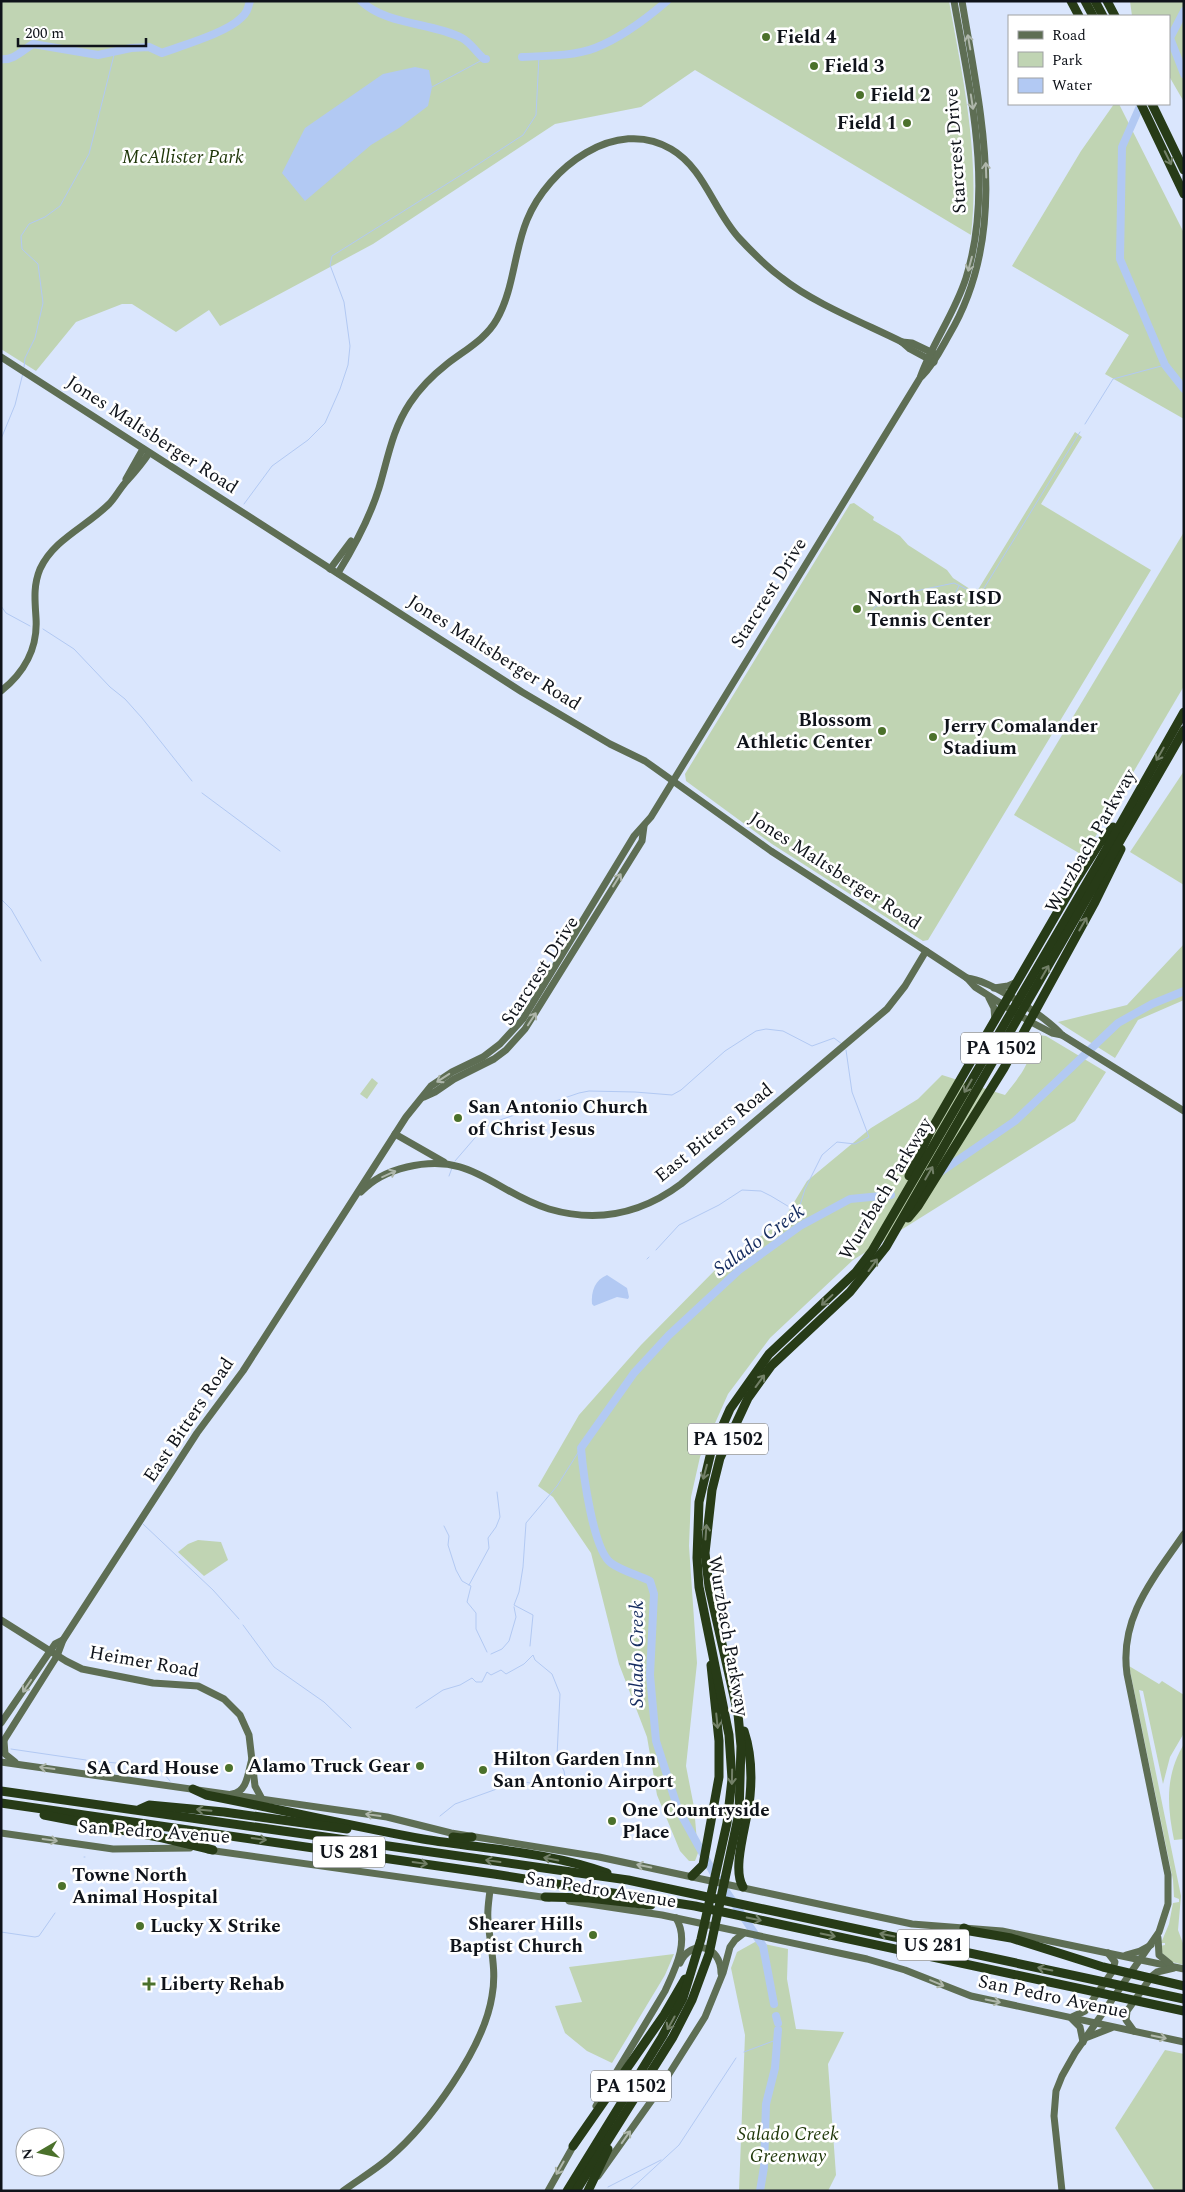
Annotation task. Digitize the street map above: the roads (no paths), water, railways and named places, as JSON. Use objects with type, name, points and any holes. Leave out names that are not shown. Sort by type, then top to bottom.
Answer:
[{"type":"highway","points":[[1071,1],[1078,15]]},
{"type":"highway","points":[[1085,1],[1092,15]]},
{"type":"highway","points":[[1095,1],[1102,15]]},
{"type":"highway","points":[[1107,1],[1114,15]]},
{"type":"highway","points":[[1141,105],[1152,124],[1184,194]]},
{"type":"highway","points":[[1154,108],[1184,170]]},
{"type":"highway","name":"Wurzbach Parkway","points":[[576,2191],[673,2037],[700,1983],[709,1954],[739,1813],[741,1746],[738,1714],[709,1587],[705,1553],[712,1490],[720,1458],[748,1398],[771,1366],[850,1292],[886,1247],[896,1231],[1133,810],[1184,712]]},
{"type":"highway","name":"Wurzbach Parkway","points":[[1133,810],[1184,730]]},
{"type":"highway","points":[[891,1217],[930,1132],[1080,875],[1099,844],[1133,810]]},
{"type":"highway","points":[[896,1231],[918,1206],[1004,1068],[1103,888],[1133,810]]},
{"type":"highway","name":"Wurzbach Parkway","points":[[567,2191],[673,2019],[698,1951],[727,1824],[731,1792],[730,1748],[699,1587],[697,1523],[704,1476],[711,1452],[730,1409],[769,1354],[856,1272],[872,1251],[1102,864]]},
{"type":"highway","points":[[1018,982],[1022,993],[1032,999],[1042,997]]},
{"type":"highway","points":[[692,1876],[703,1864],[719,1777],[715,1675]]},
{"type":"highway","points":[[738,1714],[748,1743],[751,1770],[747,1822],[738,1868],[738,1878],[743,1887]]},
{"type":"highway","points":[[193,1789],[206,1795],[344,1823],[566,1862],[628,1880]]},
{"type":"highway","name":"US 281","points":[[1,1791],[628,1880],[1184,1999]]},
{"type":"highway","points":[[2,1803],[41,1814],[163,1838],[213,1850]]},
{"type":"highway","name":"US 281","points":[[2,1803],[532,1879],[695,1906],[1184,2011]]},
{"type":"highway","points":[[137,1810],[149,1806],[193,1809],[345,1828],[462,1838],[472,1836]]},
{"type":"highway","points":[[545,1898],[589,1898],[683,1909],[695,1906]]},
{"type":"highway","points":[[964,1928],[970,1931],[1011,1938],[1103,1967],[1184,1986]]},
{"type":"highway","points":[[573,2146],[688,1978]]},
{"type":"highway","points":[[588,2191],[623,2117]]},
{"type":"main road","points":[[956,1],[959,12],[964,16]]},
{"type":"main road","name":"Starcrest Drive","points":[[933,357],[958,300],[971,261],[977,225],[978,188],[975,120],[956,1]]},
{"type":"main road","name":"Starcrest Drive","points":[[340,1217],[406,1116],[424,1097],[435,1092],[469,1068],[494,1058],[505,1045],[525,1029],[642,840],[644,825],[933,357],[957,322],[979,257],[985,218],[983,125],[962,1]]},
{"type":"main road","points":[[338,573],[360,531],[378,490],[393,436],[409,404],[432,377],[479,341],[497,320],[506,297],[524,228],[536,202],[549,184],[573,162],[590,150],[607,143],[636,138],[657,142],[672,149],[684,158],[695,171],[737,236],[782,278],[803,292],[902,342],[912,343],[933,357]]},
{"type":"main road","points":[[978,188],[982,196],[982,210],[985,218]]},
{"type":"main road","name":"Jones Maltsberger Road","points":[[4,359],[522,692],[610,744],[645,761],[771,852],[967,978],[974,987],[1004,1006],[1031,1017],[1046,1020],[1062,1035]]},
{"type":"main road","points":[[1,691],[20,673],[32,650],[36,624],[36,586],[44,563],[59,543],[109,504],[124,484],[138,470],[146,451]]},
{"type":"main road","points":[[330,569],[360,531]]},
{"type":"main road","name":"East Bitters Road","points":[[444,1163],[472,1170],[547,1208],[572,1214],[610,1216],[644,1207],[663,1197],[681,1184],[876,1019],[905,986],[926,951]]},
{"type":"main road","name":"Jones Maltsberger Road","points":[[967,978],[979,980],[1010,997],[1043,1028],[1062,1035],[1184,1111]]},
{"type":"main road","points":[[994,988],[1018,982]]},
{"type":"main road","points":[[988,995],[994,1008],[995,1022]]},
{"type":"main road","points":[[1042,997],[1043,1016],[1046,1020]]},
{"type":"main road","points":[[1020,1037],[1032,1030],[1043,1028]]},
{"type":"main road","points":[[395,1134],[444,1163]]},
{"type":"main road","points":[[340,1217],[362,1190],[387,1174],[414,1165],[444,1163]]},
{"type":"main road","name":"East Bitters Road","points":[[2,1743],[54,1654],[55,1644],[63,1640],[197,1433],[243,1371],[340,1217]]},
{"type":"main road","points":[[1180,1969],[1165,1962],[1159,1955],[1157,1945],[1168,1904],[1168,1875],[1127,1674],[1125,1643],[1130,1622],[1138,1604],[1184,1534]]},
{"type":"main road","name":"Heimer Road","points":[[1,1620],[54,1654],[82,1669],[153,1683],[190,1684],[211,1691],[229,1703],[244,1721],[249,1734],[255,1786],[262,1799]]},
{"type":"main road","name":"East Bitters Road","points":[[1,1723],[54,1654]]},
{"type":"main road","points":[[2,1743],[6,1755],[17,1764]]},
{"type":"main road","name":"Heimer Road","points":[[231,1794],[239,1792],[243,1788],[252,1758]]},
{"type":"main road","name":"San Pedro Avenue","points":[[1,1762],[387,1817],[472,1836],[569,1851],[692,1876],[912,1924],[1002,1931],[1180,1969]]},
{"type":"main road","points":[[1,1767],[17,1764]]},
{"type":"main road","name":"San Pedro Avenue","points":[[1,1833],[113,1849],[180,1847],[213,1850],[676,1918],[891,1965],[971,1996],[1184,2042]]},
{"type":"main road","points":[[343,2191],[389,2158],[424,2122],[442,2098],[479,2038],[490,2009],[494,1980],[488,1918],[490,1890]]},
{"type":"main road","points":[[673,1975],[683,1939],[682,1931],[676,1918]]},
{"type":"main road","points":[[1062,2191],[1054,2100],[1062,2076],[1084,2040],[1142,1960],[1159,1932]]},
{"type":"main road","points":[[588,2191],[658,2090],[705,2017],[721,1978],[731,1944],[744,1933]]},
{"type":"main road","points":[[1120,1956],[1140,1951],[1153,1943]]},
{"type":"main road","points":[[548,2191],[687,1952],[700,1948],[712,1952],[718,1957],[721,1978]]},
{"type":"main road","points":[[1084,2040],[1080,2027],[1070,2018],[1079,2015],[1085,2010],[1112,1972],[1115,1965],[1114,1959],[1108,1953]]},
{"type":"main road","points":[[1135,2032],[1126,2020],[1128,2009],[1153,1974],[1180,1969]]},
{"type":"main road","points":[[1084,2040],[1103,2030],[1117,2028]]},
{"type":"water","points":[[415,67],[429,70],[432,87],[428,106],[399,128],[371,145],[305,201],[282,173],[305,128],[383,74]]},
{"type":"water","points":[[607,1275],[627,1288],[629,1297],[628,1299],[617,1297],[594,1306],[592,1304],[593,1290],[599,1280]]},
{"type":"waterway","points":[[1,59],[14,57],[33,44],[98,55],[131,48],[149,47],[162,53],[225,29],[245,14],[250,1]]},
{"type":"waterway","points":[[361,1],[384,15],[437,29],[462,38],[486,59]]},
{"type":"waterway","points":[[522,57],[569,54],[595,48],[633,28],[667,1]]},
{"type":"waterway","name":"Salado Creek","points":[[1184,11],[1170,38],[1184,74]]},
{"type":"waterway","points":[[24,367],[25,358],[35,338],[43,303],[38,264],[22,249],[21,236],[29,224],[45,217],[60,206],[89,154],[115,51]]},
{"type":"waterway","points":[[244,504],[272,466],[308,440],[325,423],[340,389],[348,365],[350,346],[344,302],[330,265],[332,256],[523,135],[536,115],[539,56]]},
{"type":"waterway","points":[[432,87],[484,59]]},
{"type":"waterway","name":"Salado Creek","points":[[1141,105],[1122,147],[1120,259],[1165,365],[1184,389]]},
{"type":"waterway","points":[[1085,424],[1113,379],[1165,365]]},
{"type":"waterway","points":[[1,439],[15,405],[23,373]]},
{"type":"waterway","points":[[899,603],[902,602],[902,594],[954,583],[977,594],[981,593],[1080,432]]},
{"type":"waterway","points":[[956,592],[959,586]]},
{"type":"waterway","points":[[870,602],[875,606]]},
{"type":"waterway","points":[[871,612],[876,606],[884,605]]},
{"type":"waterway","points":[[1,606],[6,613],[30,626]]},
{"type":"waterway","points":[[43,629],[74,649],[110,687],[125,699],[192,781]]},
{"type":"waterway","points":[[202,793],[280,851]]},
{"type":"waterway","points":[[1,899],[11,909],[41,961]]},
{"type":"waterway","name":"Salado Creek","points":[[939,1173],[1015,1121],[1118,1023],[1152,1004],[1184,991]]},
{"type":"waterway","points":[[455,1161],[480,1132],[494,1122],[579,1093],[589,1091],[672,1095],[681,1090],[725,1051],[756,1031],[766,1029],[783,1031],[812,1046],[834,1038],[842,1044]]},
{"type":"waterway","points":[[797,1215],[805,1189],[822,1155],[837,1142],[855,1144],[869,1137],[852,1092],[846,1050]]},
{"type":"waterway","points":[[449,1176],[452,1168]]},
{"type":"waterway","points":[[656,1250],[679,1225],[719,1205],[742,1190],[761,1191],[771,1196],[796,1211],[805,1224]]},
{"type":"waterway","name":"Salado Creek","points":[[774,2004],[763,1946],[713,1872],[678,1809],[656,1741],[650,1675],[654,1594],[650,1581],[615,1566],[605,1555],[599,1543],[590,1510],[581,1448],[634,1373],[669,1335],[739,1270],[800,1226],[850,1199],[891,1195]]},
{"type":"waterway","points":[[530,1646],[533,1615],[514,1605],[519,1592],[523,1567],[526,1523],[557,1486],[581,1448]]},
{"type":"waterway","points":[[469,1585],[489,1548],[488,1538],[500,1517],[497,1492]]},
{"type":"waterway","points":[[143,1524],[213,1590],[239,1619]]},
{"type":"waterway","points":[[444,1526],[449,1536],[448,1545],[456,1570],[462,1581],[471,1586],[467,1602],[476,1613],[476,1629],[487,1652]]},
{"type":"waterway","points":[[491,1654],[502,1649],[509,1641],[516,1617],[514,1607]]},
{"type":"waterway","points":[[243,1625],[274,1667],[324,1702],[351,1728]]},
{"type":"waterway","points":[[416,1708],[443,1690],[460,1685],[472,1678],[476,1682],[482,1682],[487,1672],[491,1675],[501,1670],[506,1674],[524,1664],[533,1655],[535,1660],[552,1674],[560,1694],[557,1756],[564,1771],[566,1783],[563,1786],[548,1786],[519,1781],[455,1804],[440,1816]]},
{"type":"waterway","points":[[11,1749],[86,1760]]},
{"type":"waterway","points":[[95,1761],[158,1767],[170,1781]]},
{"type":"waterway","points":[[1,1932],[39,1936],[55,1913]]},
{"type":"waterway","name":"Salado Creek","points":[[776,2016],[778,2023]]},
{"type":"waterway","name":"Salado Creek","points":[[760,2191],[764,2167],[766,2104],[775,2068],[778,2030]]},
{"type":"waterway","points":[[744,2052],[776,2040]]},
{"type":"waterway","points":[[629,2191],[679,2145],[736,2058]]},
{"type":"waterway","points":[[608,2187],[661,2160]]},
{"type":"place","name":"Field 4","points":[[766,37]]},
{"type":"place","name":"Field 3","points":[[814,66]]},
{"type":"place","name":"Field 2","points":[[860,95]]},
{"type":"place","name":"Field 1","points":[[907,123]]},
{"type":"place","name":"North East ISD Tennis Center","points":[[857,609]]},
{"type":"place","name":"Blossom Athletic Center","points":[[882,731]]},
{"type":"place","name":"Jerry Comalander Stadium","points":[[933,737]]},
{"type":"place","name":"San Antonio Church of Christ Jesus","points":[[458,1118]]},
{"type":"place","name":"Alamo Truck Gear","points":[[420,1766]]},
{"type":"place","name":"SA Card House","points":[[229,1768]]},
{"type":"place","name":"Hilton Garden Inn San Antonio Airport","points":[[483,1770]]},
{"type":"place","name":"One Countryside Place","points":[[612,1821]]},
{"type":"place","name":"Towne North Animal Hospital","points":[[62,1886]]},
{"type":"place","name":"Lucky X Strike","points":[[140,1926]]},
{"type":"place","name":"Shearer Hills Baptist Church","points":[[593,1935]]},
{"type":"place","name":"Liberty Rehab","points":[[149,1984]]},
{"type":"park label","name":"McAllister Park","points":[[183,157]]},
{"type":"park label","name":"Salado Creek Greenway","points":[[788,2145]]}]
